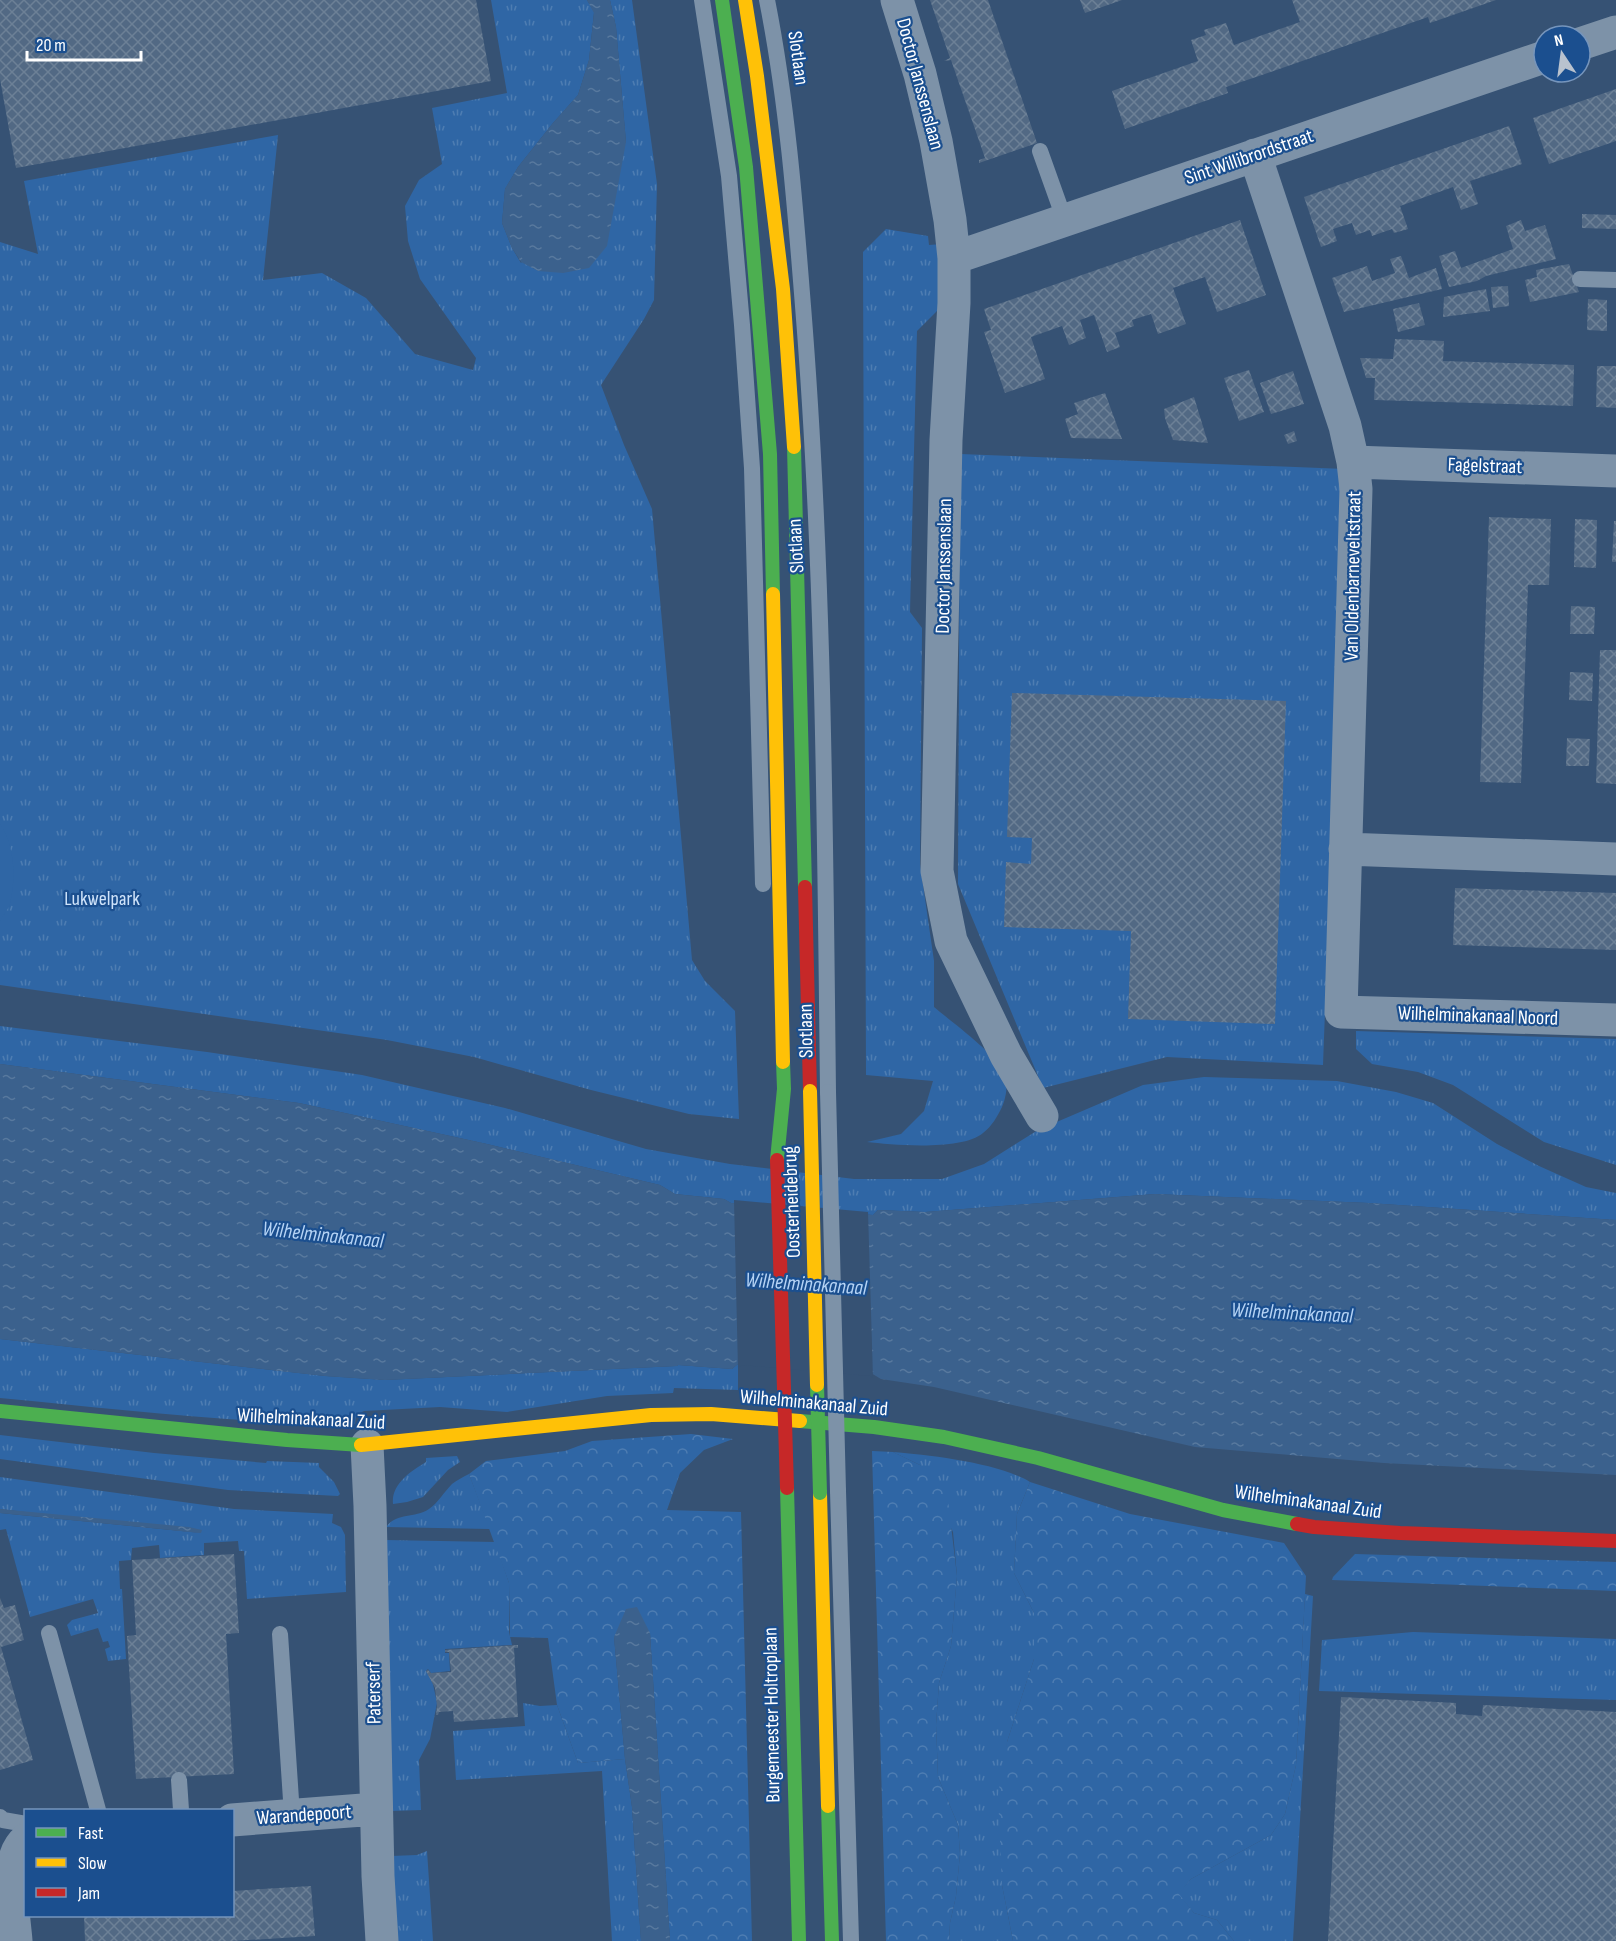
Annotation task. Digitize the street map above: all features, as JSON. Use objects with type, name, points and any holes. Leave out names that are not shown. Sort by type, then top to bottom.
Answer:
[{"type":"street","name":"Slotlaan","points":[[722,0],[746,167],[770,454],[777,1088]]},
{"type":"street","name":"Slotlaan","points":[[745,0],[757,76],[783,289],[794,448],[810,1090]]},
{"type":"street","name":"Doctor Janssenslaan","points":[[897,0],[920,74],[936,141],[950,220],[954,258],[954,303],[946,440],[937,871],[951,941],[1006,1055],[1041,1116]]},
{"type":"street","points":[[1592,40],[1616,32]]},
{"type":"street","name":"Sint Willibrordstraat","points":[[954,258],[1532,61]]},
{"type":"street","name":"Van Oldenbarneveltstraat","points":[[1255,155],[1345,426],[1356,489],[1341,1012]]},
{"type":"street","name":"Fagelstraat","points":[[1353,462],[1616,471]]},
{"type":"street","points":[[1345,849],[1616,859]]},
{"type":"street","name":"Wilhelminakanaal Noord","points":[[1341,1012],[1616,1020]]},
{"type":"street","name":"Oosterheidebrug","points":[[810,1090],[832,1941]]},
{"type":"street","name":"Oosterheidebrug","points":[[777,1160],[787,1488]]},
{"type":"street","name":"Wilhelminakanaal Zuid","points":[[0,1411],[288,1440],[367,1445],[628,1417],[722,1415],[874,1427],[944,1437],[1038,1458],[1223,1510],[1314,1527],[1400,1533],[1616,1541]]},
{"type":"street","name":"Paterserf","points":[[367,1445],[378,1876],[382,1941]]},
{"type":"street","name":"Burgemeester Holtroplaan","points":[[787,1488],[799,1941]]},
{"type":"street","name":"Warandepoort","points":[[234,1820],[376,1809]]},
{"type":"street","points":[[16,1941],[12,1868],[19,1845],[24,1841]]},
{"type":"lane","name":"Slotlaan","points":[[702,0],[729,176],[752,468],[777,1088]]},
{"type":"lane","name":"Slotlaan","points":[[767,0],[776,47],[796,217],[810,396],[819,573],[828,1092]]},
{"type":"lane","points":[[1040,151],[1065,220]]},
{"type":"lane","points":[[1580,279],[1616,280]]},
{"type":"lane","name":"Oosterheidebrug","points":[[777,1088],[777,1160]]},
{"type":"lane","name":"Oosterheidebrug","points":[[828,1092],[851,1941]]},
{"type":"lane","points":[[49,1633],[98,1809]]},
{"type":"lane","points":[[280,1634],[292,1815]]},
{"type":"lane","points":[[179,1780],[181,1809]]},
{"type":"lane","points":[[0,1816],[3,1820],[24,1824]]},
{"type":"green space","name":"Lukwelpark","points":[[491,0],[587,0],[594,12],[589,60],[578,95],[518,167],[505,189],[502,223],[521,263],[626,142],[616,27],[610,0],[632,0],[657,184],[654,300],[601,385],[652,509],[692,960],[705,981],[735,1011],[739,1119],[689,1114],[591,1090],[474,1057],[387,1040],[0,985],[0,242],[38,254],[24,181],[278,135],[263,280],[322,273],[366,298],[415,354],[473,370],[476,358],[420,279],[408,241],[405,206],[419,180],[442,164],[432,108],[507,93]]},
{"type":"green space","points":[[886,229],[928,236],[929,245],[942,244],[944,304],[917,331],[910,612],[922,628],[920,864],[934,961],[934,1007],[999,1064],[1006,1080],[1003,1103],[989,1127],[973,1139],[944,1145],[867,1142],[901,1134],[924,1111],[933,1081],[866,1075],[863,252]]},
{"type":"green space","points":[[960,454],[1345,469],[1323,1065],[1167,1057],[1043,1088],[958,884]]},
{"type":"green space","points":[[0,824],[9,842],[13,862],[13,884],[10,904],[0,921]]},
{"type":"green space","points":[[0,1026],[207,1052],[362,1075],[505,1108],[646,1149],[730,1164],[854,1179],[942,1179],[984,1164],[1038,1130],[1143,1085],[1204,1077],[1337,1081],[1396,1092],[1433,1103],[1497,1144],[1539,1166],[1586,1187],[1616,1193],[1616,1220],[1369,1203],[1155,1194],[925,1212],[878,1210],[873,1215],[731,1203],[724,1199],[675,1194],[660,1185],[299,1103],[0,1064]]},
{"type":"green space","points":[[1356,1031],[1616,1039],[1616,1165],[1544,1142],[1453,1085],[1418,1072],[1372,1064],[1356,1049]]},
{"type":"green space","points":[[0,1339],[325,1376],[385,1380],[678,1365],[732,1369],[738,1364],[738,1390],[674,1388],[673,1393],[607,1396],[507,1412],[440,1407],[364,1411],[356,1415],[355,1424],[221,1419],[0,1398]]},
{"type":"green space","points":[[691,1434],[733,1439],[704,1450],[680,1473],[667,1510],[741,1512],[752,1941],[670,1941],[650,1633],[614,1637],[625,1759],[578,1763],[557,1705],[548,1638],[510,1637],[509,1583],[469,1474],[486,1461],[565,1451],[592,1441]]},
{"type":"green space","points":[[0,1435],[266,1463],[267,1461],[319,1463],[319,1467],[334,1482],[340,1494],[338,1496],[228,1490],[0,1459]]},
{"type":"green space","points":[[872,1451],[893,1452],[920,1465],[940,1483],[948,1500],[957,1576],[951,1646],[939,1683],[936,1725],[938,1777],[958,1825],[960,1854],[949,1941],[886,1941]]},
{"type":"green space","points":[[893,1452],[983,1465],[1017,1475],[1030,1482],[1017,1514],[1014,1573],[1034,1613],[1034,1659],[1007,1742],[1002,1885],[1013,1941],[949,1941],[960,1854],[958,1825],[938,1777],[936,1725],[939,1683],[951,1646],[957,1576],[953,1532],[920,1465]]},
{"type":"green space","points":[[457,1456],[460,1462],[448,1470],[423,1497],[393,1504],[395,1490],[399,1484],[408,1474],[426,1462],[426,1458]]},
{"type":"green space","points":[[469,1474],[490,1529],[386,1527],[395,1519],[429,1509],[452,1484]]},
{"type":"green space","points":[[0,1477],[234,1509],[333,1514],[332,1523],[341,1527],[345,1535],[346,1592],[247,1599],[244,1551],[239,1551],[238,1541],[204,1543],[204,1555],[160,1558],[159,1545],[132,1548],[131,1560],[119,1561],[126,1659],[108,1661],[105,1649],[110,1647],[108,1641],[103,1642],[98,1628],[71,1636],[67,1625],[72,1620],[98,1613],[93,1599],[30,1617],[6,1529],[0,1530],[0,1513],[201,1533],[0,1509]]},
{"type":"green space","points":[[1030,1482],[1130,1514],[1284,1543],[1306,1576],[1296,1765],[1285,1814],[1271,1835],[1191,1879],[1179,1894],[1194,1913],[1217,1920],[1234,1941],[1013,1941],[1002,1885],[998,1795],[1007,1742],[1034,1659],[1034,1613],[1014,1573],[1017,1514]]},
{"type":"green space","points":[[385,1540],[495,1542],[509,1583],[509,1632],[512,1645],[445,1649],[445,1653],[449,1653],[450,1671],[431,1673],[428,1669],[426,1671],[433,1684],[437,1703],[430,1739],[419,1760],[421,1810],[390,1811]]},
{"type":"green space","points":[[1355,1554],[1616,1562],[1616,1591],[1332,1580]]},
{"type":"green space","points":[[1305,1594],[1313,1596],[1293,1941],[1234,1941],[1217,1920],[1194,1913],[1178,1894],[1191,1879],[1271,1835],[1285,1814],[1296,1765]]},
{"type":"green space","points":[[1413,1632],[1616,1639],[1616,1700],[1319,1691],[1322,1640]]},
{"type":"green space","points":[[523,1703],[540,1706],[557,1705],[578,1763],[625,1759],[632,1807],[641,1941],[612,1941],[602,1771],[456,1780],[453,1731],[525,1726]]},
{"type":"green space","points":[[427,1851],[433,1941],[396,1941],[391,1856],[417,1855]]},
{"type":"water","points":[[587,0],[610,0],[616,27],[626,142],[607,246],[589,268],[563,273],[538,271],[521,262],[512,248],[502,223],[505,189],[518,167],[578,95],[589,60],[594,13]]},
{"type":"water","name":"Wilhelminakanaal","points":[[0,1064],[299,1103],[660,1185],[675,1194],[724,1199],[731,1203],[873,1215],[878,1210],[925,1212],[1155,1194],[1369,1203],[1616,1220],[1616,1475],[1384,1463],[1195,1447],[934,1387],[881,1379],[871,1373],[738,1364],[732,1369],[678,1365],[385,1380],[325,1376],[0,1339]]},
{"type":"water","points":[[0,1509],[202,1530],[201,1533],[0,1513]]},
{"type":"water","points":[[637,1607],[650,1633],[670,1941],[641,1941],[632,1807],[625,1759],[614,1637],[626,1609]]},
{"type":"pier","points":[[734,1200],[868,1212],[873,1378],[742,1365],[738,1368]]},
{"type":"building","points":[[0,0],[476,0],[491,81],[16,168],[0,79]]},
{"type":"building","points":[[930,0],[988,0],[1037,143],[979,163],[979,160],[985,158],[951,60],[944,61],[950,58]]},
{"type":"building","points":[[1080,0],[1122,0],[1085,13]]},
{"type":"building","points":[[1292,0],[1496,0],[1430,23],[1428,17],[1226,87],[1228,93],[1125,129],[1112,91],[1198,61],[1191,40],[1206,35],[1204,30],[1226,23],[1234,45],[1300,22]]},
{"type":"building","points":[[1616,89],[1616,141],[1549,164],[1533,118]]},
{"type":"building","points":[[1509,126],[1522,164],[1470,181],[1478,204],[1461,210],[1453,187],[1400,206],[1408,229],[1394,233],[1392,229],[1372,236],[1370,230],[1356,235],[1352,223],[1333,229],[1337,241],[1321,247],[1304,197]]},
{"type":"building","points":[[1582,214],[1616,215],[1616,229],[1582,228]]},
{"type":"building","points":[[1240,220],[1266,295],[1217,312],[1205,277],[1173,288],[1186,324],[1158,334],[1151,314],[1132,320],[1134,326],[1115,333],[1120,347],[1107,352],[1094,315],[1080,320],[1086,338],[1069,345],[1062,326],[1031,337],[1045,379],[1005,393],[984,332],[991,330],[984,309]]},
{"type":"building","points":[[1521,220],[1525,231],[1545,225],[1556,259],[1449,287],[1439,256],[1455,251],[1461,268],[1513,249],[1506,226]]},
{"type":"building","points":[[1401,256],[1409,278],[1436,268],[1442,289],[1344,312],[1332,278],[1367,266],[1372,281],[1395,273],[1390,259]]},
{"type":"building","points":[[1569,264],[1579,292],[1530,302],[1525,280],[1537,277],[1536,270]]},
{"type":"building","points":[[1508,286],[1509,306],[1493,308],[1491,287]]},
{"type":"building","points":[[1486,289],[1490,311],[1443,317],[1444,297]]},
{"type":"building","points":[[1588,299],[1607,300],[1607,331],[1587,330]]},
{"type":"building","points":[[1419,303],[1425,325],[1398,332],[1393,309]]},
{"type":"building","points":[[1395,339],[1444,341],[1443,361],[1574,365],[1573,406],[1374,400],[1375,378],[1366,378],[1360,358],[1393,359]]},
{"type":"building","points":[[1597,366],[1616,366],[1616,408],[1596,407]]},
{"type":"building","points":[[1249,370],[1264,412],[1239,421],[1224,378]]},
{"type":"building","points":[[1293,371],[1304,404],[1271,414],[1260,383]]},
{"type":"building","points":[[1105,393],[1122,439],[1071,438],[1065,419],[1078,414],[1074,403]]},
{"type":"building","points":[[1194,397],[1208,443],[1173,440],[1165,418],[1164,409]]},
{"type":"building","points":[[1294,431],[1297,441],[1288,444],[1284,435]]},
{"type":"building","points":[[1489,517],[1551,519],[1549,585],[1528,585],[1521,783],[1480,782]]},
{"type":"building","points":[[1575,519],[1597,520],[1596,568],[1574,567]]},
{"type":"building","points":[[1614,521],[1616,521],[1616,562],[1612,562]]},
{"type":"building","points":[[1571,606],[1595,607],[1594,634],[1570,634]]},
{"type":"building","points":[[1600,650],[1616,650],[1616,784],[1596,783]]},
{"type":"building","points":[[1570,672],[1593,673],[1592,701],[1569,700]]},
{"type":"building","points":[[1012,693],[1286,701],[1275,1024],[1128,1019],[1131,931],[1004,927],[1006,862],[1031,864],[1032,838],[1007,837]]},
{"type":"building","points":[[1567,738],[1590,739],[1589,766],[1566,766]]},
{"type":"building","points":[[1455,888],[1616,893],[1616,950],[1453,945]]},
{"type":"building","points":[[234,1554],[239,1633],[226,1634],[234,1774],[136,1779],[127,1636],[136,1635],[132,1560]]},
{"type":"building","points":[[0,1598],[4,1608],[15,1605],[24,1640],[1,1647],[33,1760],[0,1770]]},
{"type":"building","points":[[518,1645],[518,1648],[514,1648],[518,1717],[454,1722],[453,1711],[439,1712],[436,1715],[435,1688],[426,1671],[451,1672],[449,1652],[445,1650]]},
{"type":"building","points":[[1341,1697],[1456,1703],[1456,1714],[1482,1716],[1483,1705],[1616,1712],[1616,1941],[1328,1941]]},
{"type":"building","points":[[311,1886],[315,1936],[232,1941],[85,1941],[84,1917],[234,1917],[234,1891]]},
{"type":"traffic: fast","points":[[722,0],[746,167],[770,454],[773,594]]},
{"type":"traffic: fast","points":[[794,447],[805,887]]},
{"type":"traffic: fast","points":[[777,1160],[784,1089],[783,1062]]},
{"type":"traffic: fast","points":[[817,1385],[820,1493]]},
{"type":"traffic: fast","points":[[0,1411],[287,1440],[361,1445]]},
{"type":"traffic: fast","points":[[800,1421],[874,1427],[944,1437],[1038,1458],[1223,1510],[1297,1524]]},
{"type":"traffic: fast","points":[[787,1488],[799,1941]]},
{"type":"traffic: fast","points":[[828,1806],[832,1941]]},
{"type":"traffic: slow","points":[[745,0],[757,76],[783,289],[794,447]]},
{"type":"traffic: slow","points":[[773,594],[783,1062]]},
{"type":"traffic: slow","points":[[810,1091],[817,1385]]},
{"type":"traffic: slow","points":[[361,1445],[651,1415],[711,1414],[800,1421]]},
{"type":"traffic: slow","points":[[820,1493],[828,1806]]},
{"type":"traffic: jam","points":[[805,887],[810,1091]]},
{"type":"traffic: jam","points":[[777,1160],[787,1488]]},
{"type":"traffic: jam","points":[[1297,1524],[1400,1533],[1616,1541]]}]
